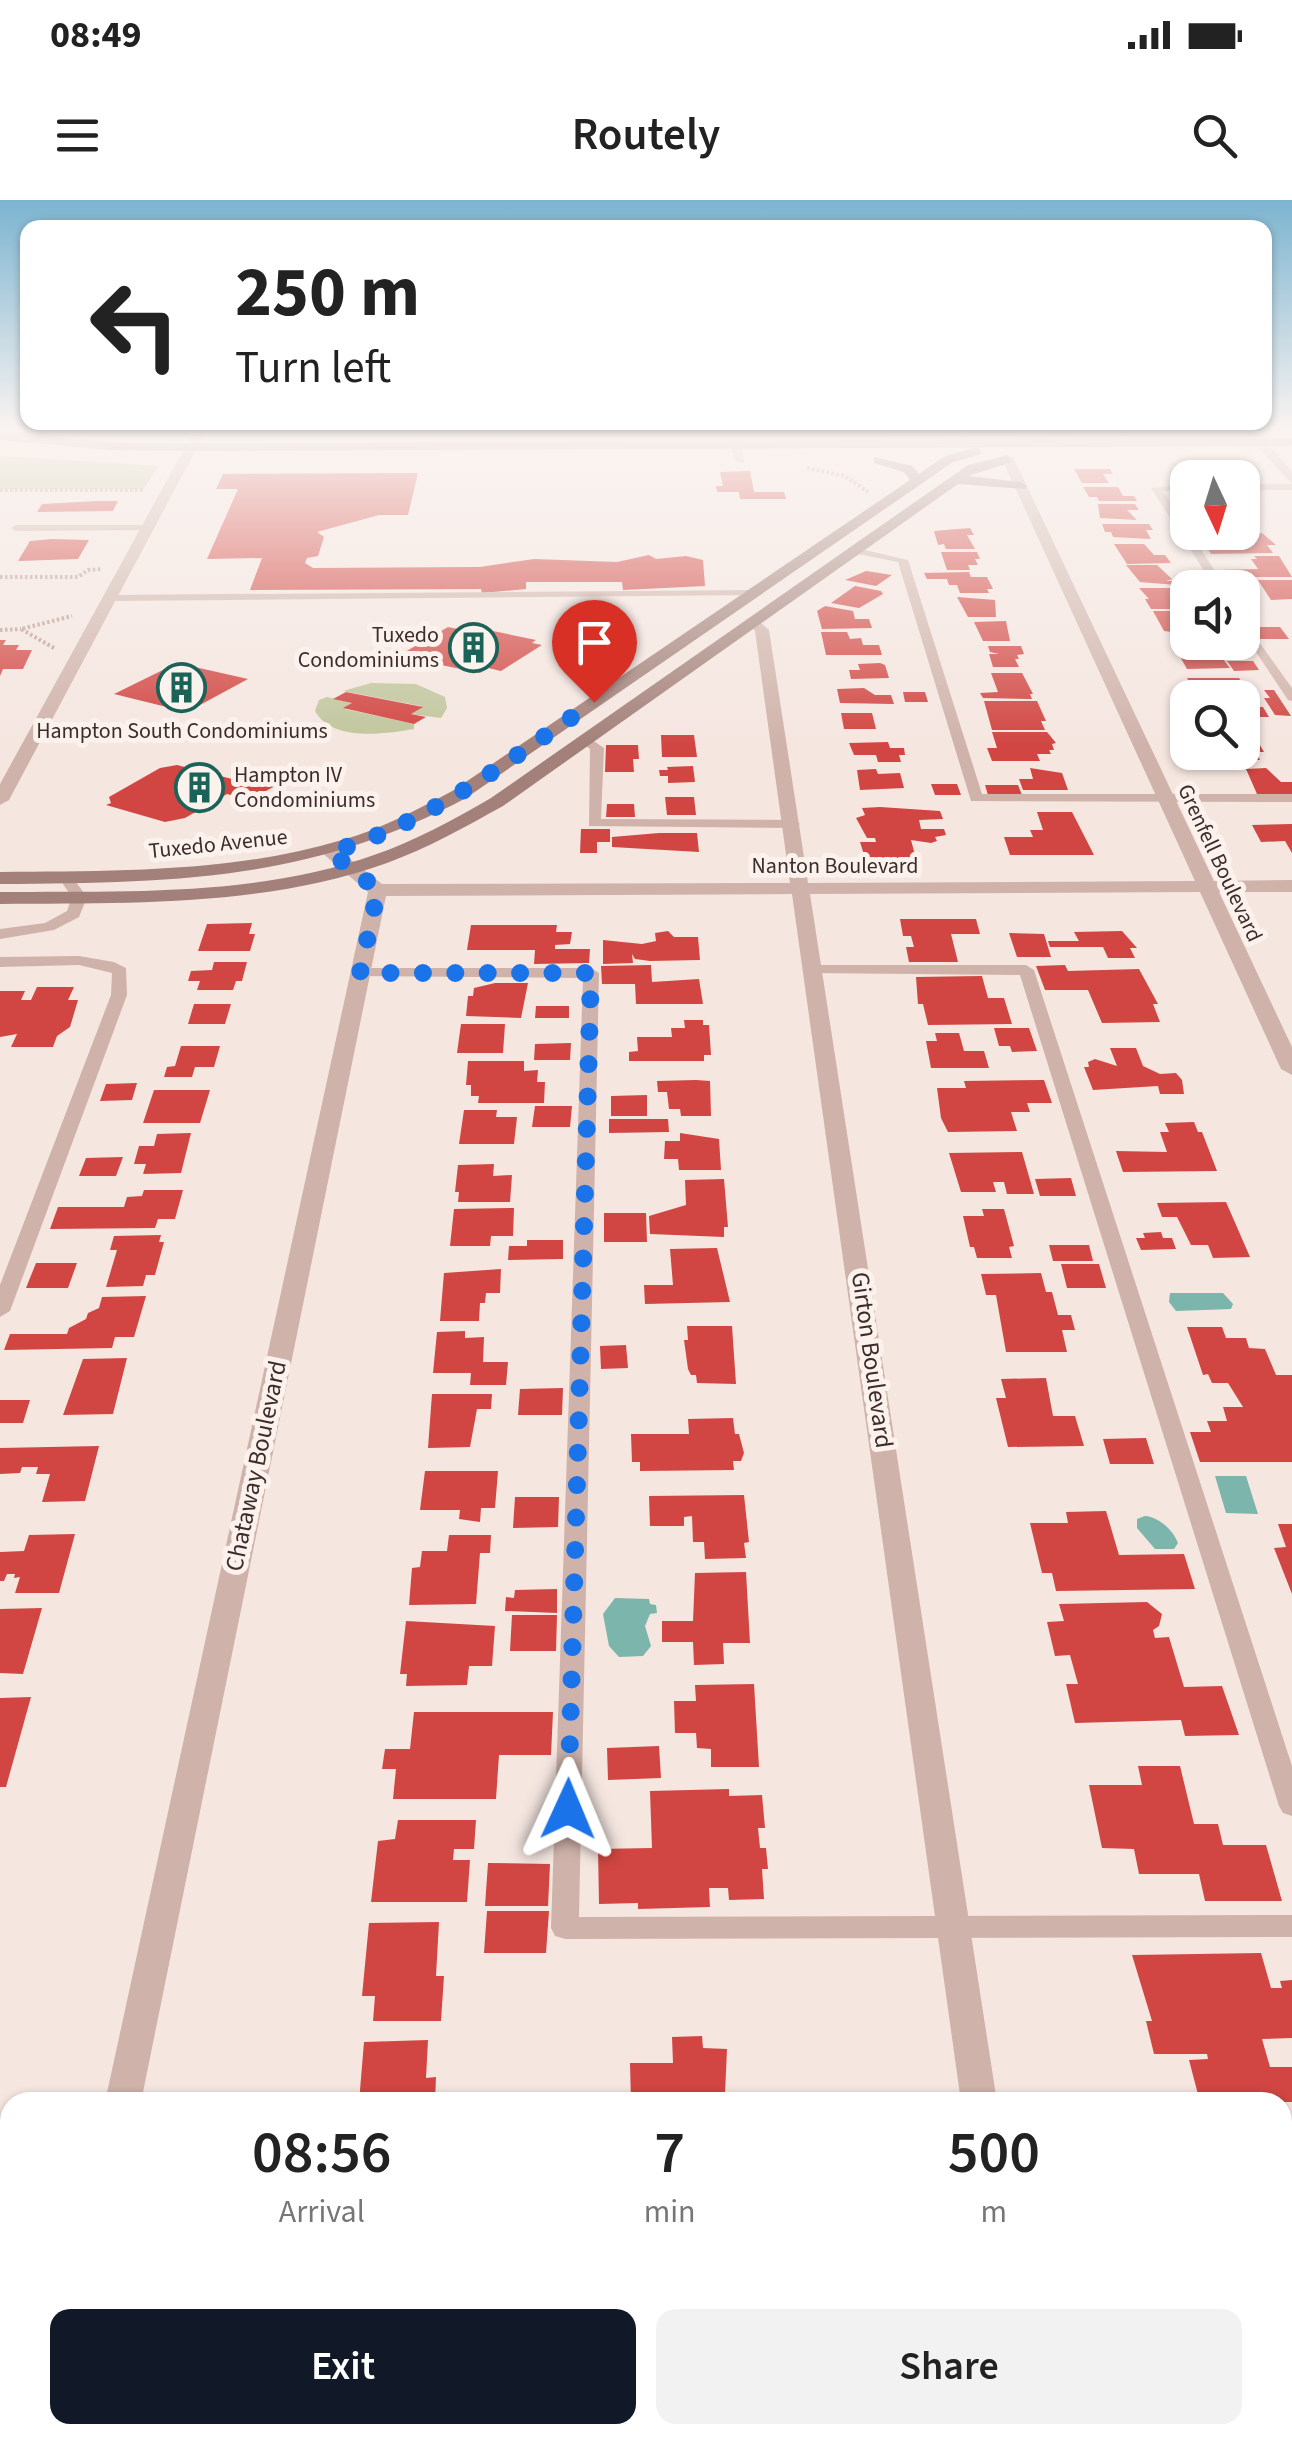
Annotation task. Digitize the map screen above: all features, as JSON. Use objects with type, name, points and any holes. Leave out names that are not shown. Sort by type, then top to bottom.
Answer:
[{"type":"main road","name":"Tuxedo Avenue","points":[[0,878],[219,870],[330,852],[395,829],[431,811],[838,536]]},
{"type":"main road","name":"Tuxedo Avenue","points":[[0,898],[248,890],[352,870],[416,848],[457,827],[874,536]]},
{"type":"street","points":[[0,800],[144,536]]},
{"type":"street","name":"Grenfell Boulevard","points":[[1044,536],[1164,798],[1285,1040],[1292,1069]]},
{"type":"street","name":"Girton Boulevard","points":[[754,620],[762,630],[815,970],[978,2092]]},
{"type":"street","points":[[330,852],[378,890]]},
{"type":"street","name":"Nanton Boulevard","points":[[378,890],[1292,886]]},
{"type":"street","name":"Chataway Boulevard","points":[[125,2092],[378,890]]},
{"type":"lane","points":[[852,536],[858,547],[903,560],[976,798],[1292,798]]},
{"type":"lane","points":[[111,598],[754,593]]},
{"type":"lane","points":[[1260,648],[1292,697]]},
{"type":"lane","points":[[586,739],[596,748],[594,823],[792,824]]},
{"type":"lane","points":[[0,934],[35,930],[66,920],[78,908],[80,897],[64,877]]},
{"type":"lane","points":[[0,962],[90,961],[110,964],[120,971],[119,995],[0,1311]]},
{"type":"lane","points":[[815,970],[1026,970],[1292,1806]]},
{"type":"lane","points":[[360,973],[591,973],[565,1928],[1292,1926]]},
{"type":"path","points":[[0,577],[78,576],[88,570],[126,569]]},
{"type":"path","points":[[0,630],[21,630],[72,616]]},
{"type":"path","points":[[21,630],[54,648]]},
{"type":"green space","points":[[371,683],[416,684],[445,697],[447,708],[441,718],[411,714],[421,706],[343,691]]},
{"type":"green space","points":[[327,697],[352,703],[345,709],[414,724],[414,729],[360,734],[333,728],[315,711],[319,700]]},
{"type":"water","points":[[1170,1293],[1223,1293],[1233,1304],[1231,1309],[1176,1311],[1169,1302]]},
{"type":"water","points":[[1215,1476],[1246,1476],[1258,1514],[1226,1513]]},
{"type":"water","points":[[1145,1516],[1169,1529],[1178,1543],[1174,1549],[1155,1549],[1137,1528],[1137,1519]]},
{"type":"water","points":[[615,1598],[649,1599],[650,1604],[656,1605],[657,1613],[650,1614],[645,1626],[651,1646],[643,1656],[619,1657],[609,1646],[603,1614]]},
{"type":"building","points":[[217,536],[322,536],[318,556],[307,558],[305,563],[313,568],[480,567],[534,559],[617,562],[649,555],[656,559],[686,556],[703,560],[705,586],[623,590],[622,582],[526,582],[526,589],[482,593],[481,589],[250,590],[262,558],[207,559]]},
{"type":"building","points":[[935,536],[967,536],[975,549],[946,549],[944,544],[938,545]]},
{"type":"building","points":[[1149,536],[1151,539],[1113,537]]},
{"type":"building","points":[[1260,536],[1276,545],[1267,545],[1273,553],[1211,554],[1208,550],[1260,550]]},
{"type":"building","points":[[89,540],[78,559],[18,561],[30,541]]},
{"type":"building","points":[[1114,544],[1144,544],[1154,555],[1165,555],[1171,563],[1127,564]]},
{"type":"building","points":[[941,552],[977,552],[980,559],[975,559],[978,565],[968,565],[970,570],[947,570]]},
{"type":"building","points":[[1254,556],[1279,556],[1292,577],[1260,577],[1260,570],[1218,570],[1258,569],[1251,559],[1257,559]]},
{"type":"building","points":[[1126,565],[1157,565],[1170,577],[1166,581],[1170,584],[1140,582]]},
{"type":"building","points":[[866,571],[892,575],[876,586],[845,580]]},
{"type":"building","points":[[969,572],[971,577],[987,577],[993,589],[987,589],[989,593],[960,593],[957,585],[949,585],[947,579],[927,579],[924,573]]},
{"type":"building","points":[[1260,580],[1292,580],[1292,599],[1271,600]]},
{"type":"building","points":[[855,586],[883,594],[859,608],[831,603]]},
{"type":"building","points":[[1139,588],[1170,588],[1170,609],[1151,609],[1145,599],[1149,599]]},
{"type":"building","points":[[957,597],[995,600],[996,617],[968,617]]},
{"type":"building","points":[[825,606],[853,611],[855,619],[869,619],[872,628],[822,629],[817,611]]},
{"type":"building","points":[[1153,611],[1170,611],[1170,632],[1164,631]]},
{"type":"building","points":[[1006,621],[1010,641],[983,641],[974,622]]},
{"type":"building","name":"Tuxedo Condominiums","points":[[469,626],[536,640],[532,643],[542,645],[501,671],[488,668],[480,673],[412,659],[419,655],[405,652],[448,627],[463,630]]},
{"type":"building","points":[[1260,627],[1280,627],[1289,639],[1260,639]]},
{"type":"building","points":[[821,632],[847,632],[850,639],[861,638],[863,645],[879,645],[882,655],[826,655]]},
{"type":"building","points":[[0,640],[6,640],[3,645],[19,645],[16,650],[32,650],[23,669],[3,669],[0,676]]},
{"type":"building","points":[[988,646],[1021,646],[1024,654],[1015,659],[1019,667],[993,667],[989,654],[999,654],[990,652]]},
{"type":"building","points":[[1182,660],[1224,660],[1230,668],[1187,669]]},
{"type":"building","points":[[1227,661],[1253,661],[1259,670],[1234,671]]},
{"type":"building","name":"Hampton South Condominiums","points":[[177,663],[248,679],[187,712],[114,694]]},
{"type":"building","points":[[858,664],[885,665],[889,678],[851,679],[849,670],[860,670]]},
{"type":"building","points":[[991,673],[1022,673],[1032,699],[983,698],[980,693],[998,692]]},
{"type":"building","points":[[1187,678],[1240,680],[1188,680]]},
{"type":"building","points":[[864,688],[875,695],[891,695],[894,704],[840,703],[837,689]]},
{"type":"building","points":[[1264,690],[1274,690],[1291,716],[1275,715],[1264,698],[1270,698]]},
{"type":"building","points":[[346,692],[423,707],[411,714],[426,717],[414,724],[343,708],[352,703],[333,699]]},
{"type":"building","points":[[903,692],[925,692],[928,702],[905,702]]},
{"type":"building","points":[[984,701],[1037,701],[1046,721],[1041,721],[1045,730],[992,730]]},
{"type":"building","points":[[841,713],[872,713],[876,729],[844,729]]},
{"type":"building","points":[[992,732],[1047,732],[1056,743],[1052,744],[1054,750],[1049,750],[1051,754],[1037,754],[1040,761],[992,761],[987,748],[997,748]]},
{"type":"building","points":[[661,735],[694,735],[697,757],[662,757]]},
{"type":"building","points":[[888,742],[890,748],[904,748],[905,755],[899,755],[901,762],[878,762],[876,755],[854,755],[849,743]]},
{"type":"building","points":[[606,745],[638,745],[639,759],[633,759],[634,772],[605,772]]},
{"type":"building","name":"Hampton IV Condominiums","points":[[177,765],[236,780],[259,776],[282,782],[250,800],[227,794],[185,818],[165,822],[106,805],[111,803],[109,797],[160,768]]},
{"type":"building","points":[[693,766],[695,782],[668,783],[668,776],[660,776],[659,770],[668,770],[667,767]]},
{"type":"building","points":[[1030,768],[1062,773],[1068,790],[1023,790],[1019,779],[1033,779]]},
{"type":"building","points":[[1266,768],[1281,782],[1292,782],[1292,794],[1257,794],[1246,770]]},
{"type":"building","points":[[876,769],[878,774],[900,773],[904,788],[860,790],[857,770]]},
{"type":"building","points":[[931,784],[957,784],[961,795],[935,795]]},
{"type":"building","points":[[985,785],[1018,785],[1022,795],[988,795]]},
{"type":"building","points":[[665,797],[694,797],[696,815],[667,815]]},
{"type":"building","points":[[607,804],[634,804],[635,817],[606,817]]},
{"type":"building","points":[[862,808],[940,811],[943,819],[919,820],[921,829],[944,829],[946,835],[935,837],[937,841],[931,843],[911,840],[915,855],[910,855],[910,863],[867,864],[860,842],[876,842],[875,838],[867,838],[856,818],[865,815]]},
{"type":"building","points":[[1037,812],[1072,812],[1094,855],[1010,855],[1004,837],[1033,837],[1030,830],[1043,830]]},
{"type":"building","points":[[1292,824],[1292,853],[1285,841],[1261,842],[1252,825]]},
{"type":"building","points":[[581,829],[610,829],[610,842],[597,842],[597,853],[580,853]]},
{"type":"building","points":[[697,833],[699,852],[612,847],[612,837]]},
{"type":"building","points":[[900,919],[976,919],[980,934],[951,934],[958,962],[909,962],[906,947],[914,947],[911,936],[903,936]]},
{"type":"building","points":[[252,923],[249,934],[255,934],[250,951],[198,951],[207,924]]},
{"type":"building","points":[[471,925],[557,925],[556,932],[572,932],[570,944],[555,945],[555,949],[590,949],[589,963],[534,964],[535,950],[467,950]]},
{"type":"building","points":[[668,931],[674,937],[698,937],[700,960],[650,961],[635,959],[632,954],[633,963],[603,964],[603,940],[642,944],[656,941],[655,933]]},
{"type":"building","points":[[1122,931],[1137,948],[1130,948],[1135,958],[1108,958],[1103,947],[1050,947],[1048,941],[1079,941],[1074,932]]},
{"type":"building","points":[[1009,933],[1044,934],[1051,957],[1017,957]]},
{"type":"building","points":[[214,962],[247,962],[242,981],[236,981],[233,990],[197,990],[200,981],[188,981],[191,971],[212,970]]},
{"type":"building","points":[[651,965],[652,982],[699,979],[703,1004],[636,1004],[635,984],[602,984],[601,966]]},
{"type":"building","points":[[1065,965],[1068,971],[1139,969],[1158,1004],[1153,1004],[1160,1022],[1102,1023],[1088,990],[1045,990],[1036,966]]},
{"type":"building","points":[[982,976],[988,998],[1004,998],[1012,1024],[928,1025],[923,1004],[918,1004],[916,977]]},
{"type":"building","points":[[495,983],[528,983],[521,1018],[466,1016],[468,996],[473,996],[474,988]]},
{"type":"building","points":[[37,987],[74,987],[68,1000],[78,1000],[70,1027],[57,1036],[53,1047],[11,1047],[17,1034],[0,1037],[0,991],[25,991],[21,1000],[31,1000]]},
{"type":"building","points":[[194,1004],[231,1004],[225,1024],[188,1024]]},
{"type":"building","points":[[536,1006],[569,1006],[569,1018],[535,1018]]},
{"type":"building","points":[[684,1020],[703,1020],[703,1025],[709,1025],[711,1055],[704,1055],[704,1061],[629,1061],[629,1052],[638,1051],[637,1037],[672,1037],[671,1028],[685,1028]]},
{"type":"building","points":[[461,1024],[505,1024],[503,1053],[457,1053]]},
{"type":"building","points":[[994,1028],[1029,1028],[1037,1051],[1012,1052],[1010,1046],[999,1046]]},
{"type":"building","points":[[935,1033],[959,1033],[964,1051],[984,1051],[989,1068],[931,1068],[926,1041],[937,1041]]},
{"type":"building","points":[[571,1043],[570,1060],[534,1060],[535,1044]]},
{"type":"building","points":[[181,1046],[220,1046],[214,1067],[195,1067],[192,1077],[164,1077],[167,1067],[175,1066]]},
{"type":"building","points":[[1110,1048],[1136,1048],[1143,1066],[1160,1074],[1176,1073],[1182,1080],[1184,1094],[1160,1094],[1158,1086],[1093,1090],[1084,1067],[1095,1059],[1117,1066]]},
{"type":"building","points":[[468,1061],[524,1061],[524,1071],[538,1070],[537,1082],[545,1082],[544,1103],[478,1103],[479,1096],[471,1096],[471,1085],[466,1085]]},
{"type":"building","points":[[1044,1080],[1052,1103],[1027,1103],[1030,1112],[1011,1112],[1017,1131],[948,1132],[941,1118],[937,1088],[966,1088],[964,1081]]},
{"type":"building","points":[[657,1081],[710,1081],[711,1116],[681,1116],[680,1109],[669,1109],[667,1092],[658,1092]]},
{"type":"building","points":[[137,1083],[132,1100],[100,1101],[106,1084]]},
{"type":"building","points":[[154,1090],[210,1090],[200,1123],[143,1123]]},
{"type":"building","points":[[647,1095],[647,1116],[611,1116],[611,1096]]},
{"type":"building","points":[[535,1106],[572,1106],[570,1127],[532,1127]]},
{"type":"building","points":[[464,1110],[497,1110],[496,1117],[517,1117],[514,1144],[459,1144]]},
{"type":"building","points":[[609,1119],[668,1119],[669,1132],[609,1133]]},
{"type":"building","points":[[1194,1122],[1217,1171],[1123,1172],[1116,1151],[1167,1152],[1160,1132],[1169,1132],[1165,1123]]},
{"type":"building","points":[[191,1133],[181,1173],[143,1174],[146,1164],[134,1164],[139,1146],[154,1146],[157,1134]]},
{"type":"building","points":[[680,1133],[719,1139],[721,1170],[679,1170],[678,1159],[664,1159],[665,1141],[680,1141]]},
{"type":"building","points":[[1022,1152],[1034,1194],[1007,1194],[1004,1182],[993,1182],[996,1192],[961,1192],[949,1153]]},
{"type":"building","points":[[123,1157],[116,1176],[79,1176],[86,1158]]},
{"type":"building","points":[[494,1164],[493,1176],[512,1175],[510,1202],[458,1202],[458,1165]]},
{"type":"building","points":[[1071,1178],[1076,1196],[1040,1196],[1035,1179]]},
{"type":"building","points":[[724,1179],[728,1227],[724,1227],[724,1237],[650,1234],[649,1216],[686,1205],[685,1180]]},
{"type":"building","points":[[144,1190],[183,1190],[175,1219],[158,1219],[155,1228],[50,1229],[58,1207],[124,1207],[127,1197],[142,1196]]},
{"type":"building","points":[[1226,1202],[1250,1257],[1213,1258],[1208,1245],[1191,1245],[1177,1217],[1162,1217],[1157,1203]]},
{"type":"building","points":[[514,1208],[513,1236],[491,1236],[490,1246],[450,1246],[454,1209]]},
{"type":"building","points":[[982,1209],[1004,1209],[1014,1246],[1009,1247],[1012,1258],[977,1258],[974,1247],[970,1247],[963,1216],[984,1216]]},
{"type":"building","points":[[604,1213],[646,1213],[647,1242],[604,1242]]},
{"type":"building","points":[[1161,1232],[1163,1238],[1172,1238],[1176,1249],[1141,1250],[1136,1238],[1145,1238],[1143,1233]]},
{"type":"building","points":[[161,1235],[159,1242],[164,1242],[155,1275],[146,1275],[143,1286],[106,1287],[117,1250],[110,1250],[114,1236]]},
{"type":"building","points":[[527,1240],[563,1240],[563,1259],[508,1260],[509,1246],[527,1246]]},
{"type":"building","points":[[1049,1245],[1089,1245],[1093,1261],[1053,1261]]},
{"type":"building","points":[[717,1248],[730,1302],[645,1304],[644,1285],[673,1285],[670,1249]]},
{"type":"building","points":[[36,1263],[77,1263],[68,1288],[26,1288]]},
{"type":"building","points":[[1061,1264],[1099,1264],[1106,1288],[1067,1288]]},
{"type":"building","points":[[501,1269],[500,1293],[486,1293],[485,1303],[480,1303],[479,1321],[440,1321],[444,1273]]},
{"type":"building","points":[[1041,1273],[1046,1292],[1052,1292],[1058,1315],[1071,1315],[1075,1330],[1062,1330],[1067,1352],[1006,1352],[996,1295],[986,1295],[981,1274]]},
{"type":"building","points":[[146,1296],[134,1337],[115,1337],[112,1348],[4,1350],[10,1334],[67,1334],[69,1328],[99,1308],[102,1297]]},
{"type":"building","points":[[687,1326],[732,1326],[736,1384],[697,1383],[696,1375],[688,1369],[684,1340],[688,1340]]},
{"type":"building","points":[[1187,1327],[1222,1327],[1226,1338],[1246,1338],[1249,1348],[1265,1349],[1276,1375],[1292,1375],[1292,1462],[1200,1462],[1190,1432],[1211,1432],[1207,1421],[1227,1421],[1223,1407],[1243,1407],[1228,1383],[1212,1383],[1208,1374],[1203,1375]]},
{"type":"building","points":[[465,1331],[465,1338],[484,1337],[483,1362],[508,1362],[506,1385],[470,1385],[471,1373],[433,1373],[437,1332]]},
{"type":"building","points":[[626,1345],[628,1368],[601,1369],[600,1346]]},
{"type":"building","points":[[127,1358],[113,1414],[63,1415],[83,1359]]},
{"type":"building","points":[[1046,1378],[1053,1416],[1075,1416],[1084,1446],[1008,1447],[996,1398],[1006,1398],[1001,1379]]},
{"type":"building","points":[[563,1388],[562,1415],[518,1415],[520,1389]]},
{"type":"building","points":[[432,1394],[492,1394],[491,1409],[477,1409],[470,1447],[428,1448]]},
{"type":"building","points":[[0,1400],[30,1400],[23,1423],[0,1423]]},
{"type":"building","points":[[733,1418],[744,1453],[741,1461],[733,1461],[734,1470],[640,1471],[640,1462],[632,1462],[631,1434],[689,1434],[688,1419]]},
{"type":"building","points":[[1146,1438],[1154,1464],[1110,1464],[1103,1439]]},
{"type":"building","points":[[99,1446],[85,1501],[42,1502],[50,1474],[36,1474],[38,1467],[0,1474],[0,1448]]},
{"type":"building","points":[[425,1471],[498,1471],[495,1508],[481,1508],[480,1522],[459,1519],[460,1510],[420,1510]]},
{"type":"building","points":[[744,1495],[749,1542],[744,1543],[746,1558],[705,1559],[704,1542],[693,1542],[692,1516],[684,1517],[684,1526],[650,1526],[649,1496]]},
{"type":"building","points":[[515,1497],[559,1497],[558,1527],[513,1528]]},
{"type":"building","points":[[1106,1511],[1119,1555],[1184,1554],[1195,1589],[1056,1591],[1052,1573],[1042,1573],[1030,1523],[1068,1523],[1066,1512]]},
{"type":"building","points":[[1278,1524],[1292,1524],[1292,1594],[1274,1548],[1286,1547]]},
{"type":"building","points":[[75,1534],[59,1593],[15,1593],[20,1577],[14,1578],[15,1574],[7,1574],[0,1581],[0,1552],[24,1551],[29,1535]]},
{"type":"building","points":[[449,1535],[491,1535],[490,1553],[480,1553],[476,1604],[409,1605],[412,1568],[420,1567],[422,1551],[447,1551]]},
{"type":"building","points":[[746,1572],[750,1643],[723,1643],[724,1664],[694,1665],[693,1642],[662,1642],[662,1621],[693,1621],[695,1573]]},
{"type":"building","points":[[557,1589],[557,1613],[505,1611],[506,1597],[514,1598],[515,1590]]},
{"type":"building","points":[[1147,1602],[1162,1614],[1159,1626],[1153,1630],[1155,1638],[1169,1637],[1184,1687],[1222,1686],[1239,1735],[1185,1736],[1181,1720],[1075,1723],[1066,1684],[1078,1684],[1070,1655],[1055,1656],[1047,1622],[1064,1621],[1059,1604]]},
{"type":"building","points":[[42,1608],[23,1674],[0,1673],[0,1609]]},
{"type":"building","points":[[512,1615],[557,1615],[556,1651],[510,1651]]},
{"type":"building","points":[[406,1621],[495,1626],[492,1666],[469,1666],[467,1685],[406,1686],[407,1674],[400,1674]]},
{"type":"building","points":[[754,1684],[759,1767],[711,1767],[711,1749],[697,1748],[696,1733],[675,1733],[674,1701],[696,1701],[695,1685]]},
{"type":"building","points":[[31,1697],[6,1787],[0,1787],[0,1698]]},
{"type":"building","points":[[414,1712],[553,1712],[551,1755],[499,1755],[496,1799],[393,1799],[396,1769],[382,1769],[385,1749],[410,1749]]},
{"type":"building","points":[[659,1746],[661,1778],[608,1780],[607,1748]]},
{"type":"building","points":[[1138,1766],[1180,1766],[1194,1824],[1218,1824],[1223,1845],[1266,1845],[1282,1901],[1205,1901],[1199,1874],[1139,1874],[1134,1849],[1102,1848],[1089,1785],[1142,1785]]},
{"type":"building","points":[[729,1789],[729,1796],[762,1795],[765,1828],[758,1828],[760,1848],[766,1848],[768,1869],[762,1869],[764,1899],[729,1900],[728,1888],[709,1888],[710,1907],[638,1909],[638,1903],[599,1904],[598,1849],[652,1848],[650,1791]]},
{"type":"building","points":[[398,1820],[476,1820],[474,1849],[454,1849],[453,1860],[470,1860],[467,1902],[371,1902],[378,1841],[395,1839]]},
{"type":"building","points":[[488,1863],[550,1864],[548,1906],[485,1906]]},
{"type":"building","points":[[487,1911],[549,1911],[546,1953],[484,1953]]},
{"type":"building","points":[[439,1922],[436,1976],[444,1976],[441,2021],[373,2021],[375,1996],[362,1996],[369,1923]]},
{"type":"building","points":[[1261,1953],[1271,1988],[1282,1988],[1280,1981],[1292,1980],[1292,2038],[1262,2039],[1270,2067],[1292,2067],[1292,2092],[1197,2092],[1189,2060],[1208,2059],[1207,2054],[1154,2054],[1146,2021],[1152,2021],[1132,1955]]},
{"type":"building","points":[[702,2036],[703,2048],[727,2049],[725,2092],[631,2092],[630,2063],[673,2063],[672,2037]]},
{"type":"building","points":[[428,2040],[426,2078],[436,2077],[435,2092],[360,2092],[364,2042]]},
{"type":"place","name":"Tuxedo Condominiums","points":[[474,648]]},
{"type":"place","name":"Hampton South Condominiums","points":[[182,687]]},
{"type":"place","name":"Hampton IV Condominiums","points":[[199,788]]},
{"type":"route","points":[[568,1809],[591,973],[360,973],[378,890],[330,852],[395,829],[431,811],[594,702]]}]
